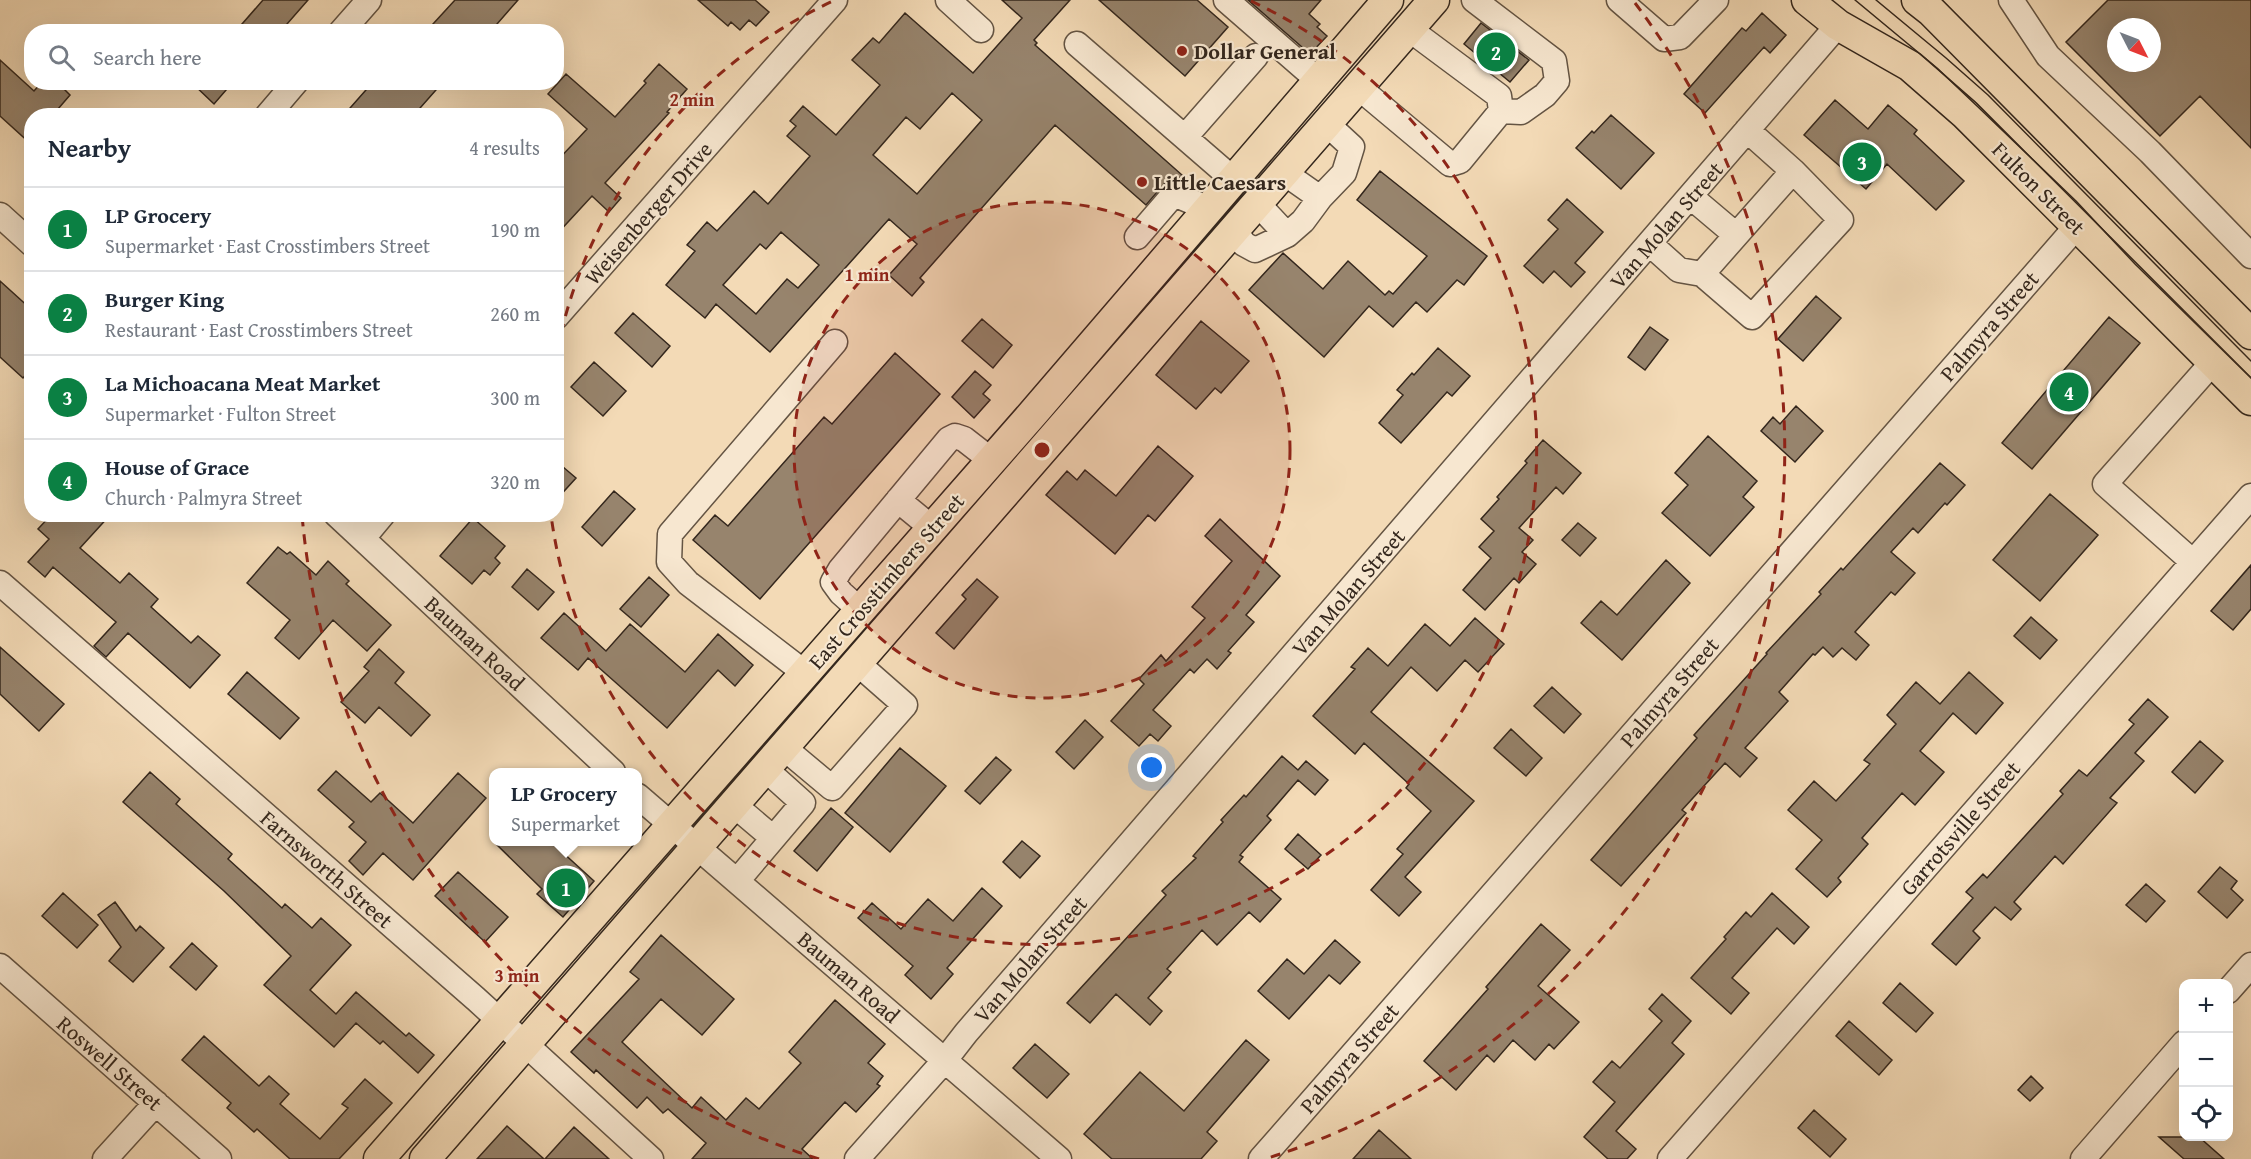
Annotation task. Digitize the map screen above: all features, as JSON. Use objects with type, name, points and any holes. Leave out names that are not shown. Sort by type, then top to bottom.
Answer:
[{"type":"main road","name":"East Crosstimbers Street","points":[[425,1159],[1434,0]]},
{"type":"main road","name":"Fulton Street","points":[[1807,0],[1838,24],[1910,66],[1965,114],[2251,400]]},
{"type":"main road","name":"Fulton Street","points":[[1917,0],[2247,323]]},
{"type":"main road","name":"East Crosstimbers Street","points":[[379,1159],[1035,411],[1386,3]]},
{"type":"main road","points":[[1386,3],[1409,29]]},
{"type":"main road","points":[[1209,209],[1234,229]]},
{"type":"main road","points":[[1035,411],[1056,433]]},
{"type":"main road","points":[[860,610],[884,631]]},
{"type":"street","points":[[348,24],[369,0]]},
{"type":"street","name":"Weisenberger Drive","points":[[564,308],[835,0]]},
{"type":"street","points":[[948,0],[981,30]]},
{"type":"street","points":[[1226,0],[1319,81]]},
{"type":"street","points":[[1474,0],[1554,61],[1557,81],[1545,95],[1521,112],[1501,111]]},
{"type":"street","points":[[1619,0],[1664,39],[1680,37],[1716,0]]},
{"type":"street","points":[[2011,0],[2048,56],[2150,152],[2251,256]]},
{"type":"street","name":"Van Molan Street","points":[[857,1159],[945,1060],[982,1014],[1838,24]]},
{"type":"street","points":[[1358,87],[1450,164],[1460,161],[1501,111],[1499,96],[1409,29]]},
{"type":"street","points":[[1077,44],[1234,180]]},
{"type":"street","points":[[1185,137],[1256,56]]},
{"type":"street","points":[[274,108],[289,90]]},
{"type":"street","points":[[1234,229],[1244,244],[1255,250],[1287,235],[1303,221],[1320,198],[1344,173],[1352,147],[1326,123]]},
{"type":"street","points":[[1650,244],[1679,270],[1702,274],[1752,317],[1841,219],[1793,171],[1747,130]]},
{"type":"street","points":[[1702,274],[1793,171]]},
{"type":"street","points":[[1283,172],[1320,198]]},
{"type":"street","points":[[1137,237],[1174,194],[1209,209]]},
{"type":"street","points":[[1690,196],[1736,235]]},
{"type":"street","points":[[1257,203],[1287,235]]},
{"type":"street","points":[[0,215],[24,237]]},
{"type":"street","name":"Palmyra Street","points":[[1261,1159],[2077,226]]},
{"type":"street","points":[[805,673],[688,583],[669,562],[670,534],[835,342]]},
{"type":"street","points":[[2193,562],[2105,484],[2213,362]]},
{"type":"street","points":[[860,610],[841,593],[833,582],[840,570],[949,439],[955,436],[964,440],[992,460]]},
{"type":"street","name":"Garrotsville Street","points":[[1670,1159],[2251,496]]},
{"type":"street","points":[[898,500],[932,528]]},
{"type":"street","name":"Bauman Road","points":[[345,522],[609,768]]},
{"type":"street","points":[[363,538],[376,522]]},
{"type":"street","name":"Farnsworth Street","points":[[0,584],[500,1021],[651,1159]]},
{"type":"street","points":[[774,757],[832,788],[905,705],[856,662]]},
{"type":"street","points":[[737,880],[803,803],[774,757]]},
{"type":"street","name":"Bauman Road","points":[[642,800],[1059,1159]]},
{"type":"street","points":[[733,804],[773,838]]},
{"type":"street","points":[[2233,986],[2251,965]]},
{"type":"street","name":"Roswell Street","points":[[0,966],[219,1159]]},
{"type":"street","points":[[2082,1159],[2179,1049]]},
{"type":"street","points":[[105,1159],[156,1103]]},
{"type":"street","points":[[1029,1159],[1030,1135]]},
{"type":"building","points":[[263,0],[308,0],[287,24],[242,24]]},
{"type":"building","points":[[455,0],[518,0],[497,24],[433,24]]},
{"type":"building","points":[[698,0],[755,0],[769,12],[756,26],[749,20],[740,30],[731,22],[728,26]]},
{"type":"building","points":[[1002,0],[1070,0],[1034,40],[1037,43],[1035,45],[1182,175],[1177,181],[1170,180],[1164,184],[1146,205],[1055,125],[920,278],[924,282],[912,296],[889,275],[917,244],[889,219],[770,352],[716,304],[705,318],[666,285],[695,251],[687,245],[707,222],[717,231],[754,191],[768,204],[810,156],[787,136],[796,126],[790,121],[803,106],[836,135],[880,85],[852,60],[873,38],[879,43],[905,13],[973,73],[1022,18]],"holes":[[[952,93],[982,120],[917,194],[873,155],[906,117],[920,129]],[[781,232],[819,265],[798,288],[787,279],[756,314],[723,285],[760,244],[766,249]]]},
{"type":"building","name":"Dollar General","points":[[1099,0],[1197,0],[1228,27],[1185,76]]},
{"type":"building","points":[[1248,0],[1321,0],[1309,14],[1320,24],[1317,27],[1327,36],[1310,54]]},
{"type":"building","points":[[2108,0],[2251,0],[2251,148],[2200,96],[2160,136],[2066,42]]},
{"type":"building","points":[[1762,13],[1786,35],[1770,53],[1764,47],[1705,113],[1684,94],[1742,28],[1746,31]]},
{"type":"building","points":[[1481,23],[1529,60],[1510,82],[1464,44]]},
{"type":"building","points":[[0,60],[24,82],[24,90],[65,90],[70,95],[59,108],[24,108],[24,138],[0,116]]},
{"type":"building","points":[[659,64],[687,89],[667,112],[669,113],[605,183],[621,198],[609,212],[592,196],[564,226],[564,153],[587,129],[548,94],[552,90],[564,90],[566,74],[615,117],[646,83],[644,81]]},
{"type":"building","points":[[199,90],[226,90],[214,104]]},
{"type":"building","points":[[366,90],[436,90],[420,108],[350,108]]},
{"type":"building","points":[[1835,100],[1868,129],[1888,105],[1917,130],[1914,134],[1964,181],[1936,210],[1887,164],[1866,189],[1804,135]]},
{"type":"building","points":[[1611,115],[1654,153],[1621,189],[1576,148]]},
{"type":"building","points":[[1380,171],[1487,256],[1464,285],[1457,280],[1427,312],[1416,302],[1393,327],[1369,306],[1324,357],[1249,290],[1283,253],[1323,289],[1348,261],[1385,295],[1389,291],[1393,294],[1427,256],[1357,200]]},
{"type":"building","points":[[1567,199],[1603,232],[1575,263],[1585,272],[1571,287],[1554,271],[1543,283],[1524,266],[1558,229],[1548,220]]},
{"type":"building","points":[[0,281],[24,303],[24,377],[0,357]]},
{"type":"building","points":[[1816,296],[1841,318],[1803,361],[1778,339]]},
{"type":"building","points":[[633,313],[670,346],[652,367],[615,333]]},
{"type":"building","points":[[2109,317],[2140,343],[2032,469],[2002,443]]},
{"type":"building","points":[[982,319],[1012,345],[993,368],[962,341]]},
{"type":"building","points":[[1201,321],[1249,361],[1221,393],[1215,388],[1196,409],[1156,375]]},
{"type":"building","points":[[1650,327],[1668,340],[1645,370],[1628,357]]},
{"type":"building","points":[[1438,348],[1470,376],[1452,396],[1447,392],[1401,443],[1379,423],[1403,395],[1397,390]]},
{"type":"building","points":[[895,353],[940,394],[760,599],[693,540],[715,515],[728,526],[824,417],[832,424]]},
{"type":"building","points":[[594,362],[626,391],[603,416],[571,387]]},
{"type":"building","points":[[975,371],[991,385],[983,394],[990,400],[974,418],[952,397]]},
{"type":"building","points":[[1796,406],[1823,431],[1795,462],[1761,431],[1773,417],[1780,424]]},
{"type":"building","points":[[1708,436],[1757,481],[1743,497],[1754,507],[1710,556],[1662,513],[1688,485],[1675,473]]},
{"type":"building","points":[[1543,440],[1581,473],[1563,494],[1556,487],[1519,528],[1533,540],[1522,552],[1536,564],[1519,583],[1514,578],[1485,610],[1463,590],[1491,558],[1479,547],[1494,531],[1481,519],[1499,499],[1497,497],[1527,463],[1525,461]]},
{"type":"building","points":[[1158,446],[1193,476],[1155,521],[1148,515],[1115,554],[1046,495],[1067,471],[1077,480],[1085,470],[1116,496]]},
{"type":"building","points":[[1940,463],[1965,485],[1918,533],[1913,528],[1891,552],[1915,573],[1895,595],[1891,592],[1855,632],[1869,645],[1856,660],[1842,648],[1833,657],[1823,647],[1815,655],[1813,654],[1779,692],[1788,701],[1745,748],[1757,758],[1740,777],[1725,763],[1682,810],[1686,813],[1621,886],[1591,860],[1697,738],[1694,735],[1821,594],[1819,592],[1841,568],[1843,570]]},
{"type":"building","points":[[564,468],[576,478],[564,491]]},
{"type":"building","points":[[614,491],[635,509],[602,546],[582,527]]},
{"type":"building","points":[[2050,494],[2098,535],[2040,601],[1993,560]]},
{"type":"building","points":[[1220,519],[1280,576],[1246,615],[1254,622],[1228,651],[1231,653],[1217,669],[1207,659],[1194,673],[1190,669],[1153,710],[1171,726],[1158,741],[1150,734],[1139,746],[1111,721],[1144,684],[1139,679],[1161,655],[1166,661],[1205,618],[1192,607],[1232,561],[1205,536]]},
{"type":"building","points":[[45,522],[104,522],[80,548],[120,583],[129,573],[158,599],[151,607],[191,643],[198,636],[220,655],[190,688],[128,633],[106,657],[94,646],[116,622],[53,567],[45,577],[28,562],[49,539],[38,529]]},
{"type":"building","points":[[470,522],[478,522],[505,546],[495,558],[500,563],[490,575],[484,570],[472,584],[440,556]]},
{"type":"building","points":[[1578,523],[1596,538],[1580,556],[1562,540]]},
{"type":"building","points":[[278,547],[287,554],[290,552],[316,575],[328,561],[349,581],[346,584],[391,625],[367,651],[333,620],[299,659],[275,638],[290,620],[247,583]]},
{"type":"building","points":[[1666,560],[1690,583],[1622,660],[1581,623],[1601,601],[1617,615]]},
{"type":"building","points":[[2251,565],[2251,609],[2233,630],[2211,611]]},
{"type":"building","points":[[527,569],[554,592],[538,610],[512,587]]},
{"type":"building","points":[[649,577],[669,595],[641,627],[620,609]]},
{"type":"building","points":[[977,579],[998,597],[954,649],[936,633],[966,599],[962,595]]},
{"type":"building","points":[[564,613],[606,651],[630,624],[685,672],[718,634],[753,665],[735,686],[718,670],[667,728],[588,658],[578,670],[541,638]]},
{"type":"building","points":[[2031,617],[2057,640],[2040,659],[2014,636]]},
{"type":"building","points":[[1475,618],[1504,644],[1478,672],[1465,660],[1437,691],[1411,667],[1371,712],[1474,801],[1405,877],[1421,892],[1399,916],[1371,890],[1403,854],[1397,849],[1431,811],[1406,788],[1409,784],[1364,743],[1355,754],[1313,716],[1355,669],[1351,667],[1368,648],[1388,666],[1425,624],[1450,646]]},
{"type":"building","points":[[0,647],[64,704],[39,731],[0,694]]},
{"type":"building","points":[[379,649],[404,672],[395,683],[430,715],[411,736],[379,707],[365,723],[341,702],[369,671],[364,667]]},
{"type":"building","points":[[247,672],[299,718],[280,739],[228,694]]},
{"type":"building","points":[[1969,672],[2003,703],[1976,734],[1953,713],[1920,751],[1944,772],[1915,805],[1902,793],[1862,838],[1868,844],[1838,878],[1841,882],[1827,897],[1796,869],[1822,840],[1788,810],[1814,781],[1836,801],[1870,764],[1864,760],[1896,724],[1887,715],[1916,682],[1940,704]]},
{"type":"building","points":[[1552,687],[1581,714],[1564,733],[1534,706]]},
{"type":"building","points":[[2148,699],[2168,717],[2135,753],[2144,761],[2110,798],[2117,803],[2063,864],[2055,856],[2014,902],[2021,909],[2011,920],[1995,907],[1973,931],[1980,938],[1956,965],[1932,944],[1973,898],[1966,892],[1983,874],[1987,878],[2063,794],[2060,791],[2079,770],[2087,776],[2134,724],[2129,720]]},
{"type":"building","points":[[1085,720],[1103,737],[1074,769],[1056,752]]},
{"type":"building","points":[[1511,729],[1542,758],[1526,776],[1494,748]]},
{"type":"building","points":[[2200,741],[2223,761],[2195,793],[2172,772]]},
{"type":"building","points":[[900,748],[946,786],[890,852],[845,813]]},
{"type":"building","points":[[1282,756],[1298,770],[1306,761],[1328,780],[1315,795],[1298,780],[1267,816],[1271,820],[1240,855],[1243,857],[1239,862],[1281,899],[1260,922],[1249,912],[1217,945],[1202,930],[1167,969],[1171,972],[1148,998],[1162,1011],[1150,1025],[1116,994],[1090,1023],[1067,1003],[1166,895],[1162,891],[1196,858],[1193,856],[1223,822],[1221,820],[1244,795],[1246,797]]},
{"type":"building","points":[[996,757],[1011,770],[980,804],[965,791]]},
{"type":"building","points":[[336,771],[371,802],[380,793],[413,823],[458,773],[486,798],[413,880],[383,853],[363,875],[349,861],[366,842],[349,827],[354,822],[318,790]]},
{"type":"building","points":[[150,772],[180,799],[176,804],[232,854],[228,859],[282,908],[285,904],[312,928],[321,918],[351,945],[310,990],[336,1014],[356,992],[406,1036],[409,1033],[434,1055],[418,1073],[383,1041],[380,1044],[356,1023],[334,1047],[264,985],[291,956],[224,891],[123,802]]},
{"type":"building","points":[[831,808],[853,827],[817,871],[794,851]]},
{"type":"building","points":[[1298,834],[1321,855],[1308,869],[1285,849]]},
{"type":"building","points":[[1022,841],[1040,856],[1020,878],[1003,862]]},
{"type":"building","points":[[498,846],[564,846],[560,850],[594,881],[563,917],[537,894],[542,889]]},
{"type":"building","points":[[2220,867],[2237,881],[2231,889],[2243,900],[2227,918],[2198,892]]},
{"type":"building","points":[[458,872],[508,917],[485,942],[435,896]]},
{"type":"building","points":[[2146,884],[2165,901],[2146,922],[2126,905]]},
{"type":"building","points":[[982,888],[1002,906],[947,968],[953,974],[931,999],[905,975],[913,966],[858,918],[872,903],[901,929],[928,899],[953,921]]},
{"type":"building","points":[[63,893],[98,925],[77,948],[42,916]]},
{"type":"building","points":[[1772,893],[1809,927],[1794,944],[1777,928],[1732,978],[1749,993],[1731,1014],[1691,978],[1726,939],[1724,937],[1746,912],[1751,917]]},
{"type":"building","points":[[115,902],[136,931],[140,926],[164,948],[133,982],[109,961],[121,947],[98,915]]},
{"type":"building","points":[[1541,924],[1570,950],[1538,986],[1579,1022],[1554,1049],[1549,1044],[1535,1060],[1513,1040],[1494,1062],[1487,1055],[1456,1090],[1424,1061],[1488,989],[1486,987]]},
{"type":"building","points":[[661,935],[734,999],[702,1035],[661,999],[622,1042],[692,1108],[701,1097],[726,1120],[746,1098],[759,1109],[801,1063],[789,1052],[835,1000],[885,1044],[868,1063],[883,1076],[877,1084],[880,1086],[856,1112],[845,1102],[802,1149],[813,1159],[692,1159],[706,1143],[668,1109],[663,1113],[647,1097],[637,1108],[596,1070],[594,1073],[571,1052],[639,979],[630,972]]},
{"type":"building","points":[[1335,940],[1360,962],[1340,984],[1329,975],[1289,1019],[1258,991],[1287,959],[1304,974]]},
{"type":"building","points":[[192,943],[217,966],[196,990],[170,967]]},
{"type":"building","points":[[1900,983],[1933,1013],[1916,1032],[1883,1003]]},
{"type":"building","points":[[1662,994],[1691,1021],[1672,1043],[1684,1054],[1616,1131],[1636,1149],[1627,1159],[1608,1159],[1584,1137],[1615,1102],[1593,1082],[1612,1061],[1620,1068],[1662,1021],[1649,1009]]},
{"type":"building","points":[[1849,1021],[1892,1060],[1879,1075],[1836,1036]]},
{"type":"building","points":[[204,1036],[259,1086],[269,1076],[289,1094],[280,1104],[320,1139],[348,1108],[342,1104],[365,1079],[392,1103],[339,1159],[290,1159],[257,1129],[254,1132],[227,1108],[231,1103],[182,1060]]},
{"type":"building","points":[[1246,1040],[1269,1060],[1207,1132],[1217,1141],[1201,1159],[1112,1159],[1084,1134],[1140,1072],[1184,1111]]},
{"type":"building","points":[[1035,1044],[1069,1074],[1047,1098],[1013,1068]]},
{"type":"building","points":[[2031,1076],[2043,1088],[2030,1101],[2018,1090]]},
{"type":"building","points":[[1814,1110],[1846,1139],[1830,1157],[1798,1128]]},
{"type":"building","points":[[507,1126],[544,1159],[477,1159]]},
{"type":"building","points":[[574,1127],[609,1159],[545,1159]]},
{"type":"building","points":[[1379,1130],[1411,1159],[1353,1159]]},
{"type":"building","points":[[2159,1137],[2179,1137],[2179,1141],[2204,1141],[2224,1159],[2184,1159]]},
{"type":"tram line","points":[[1855,0],[1937,68],[1977,106],[2076,201],[2135,264],[2251,378]]},
{"type":"tram line","points":[[1876,0],[1988,95],[2251,361]]},
{"type":"place","name":"Dollar General","points":[[1182,51]]},
{"type":"place","name":"Burger King","points":[[1496,52]]},
{"type":"place","name":"La Michoacana Meat Market","points":[[1862,162]]},
{"type":"place","name":"Little Caesars","points":[[1142,182]]},
{"type":"place","name":"House of Grace","points":[[2069,392]]},
{"type":"place","name":"LP Grocery","points":[[566,888]]}]
